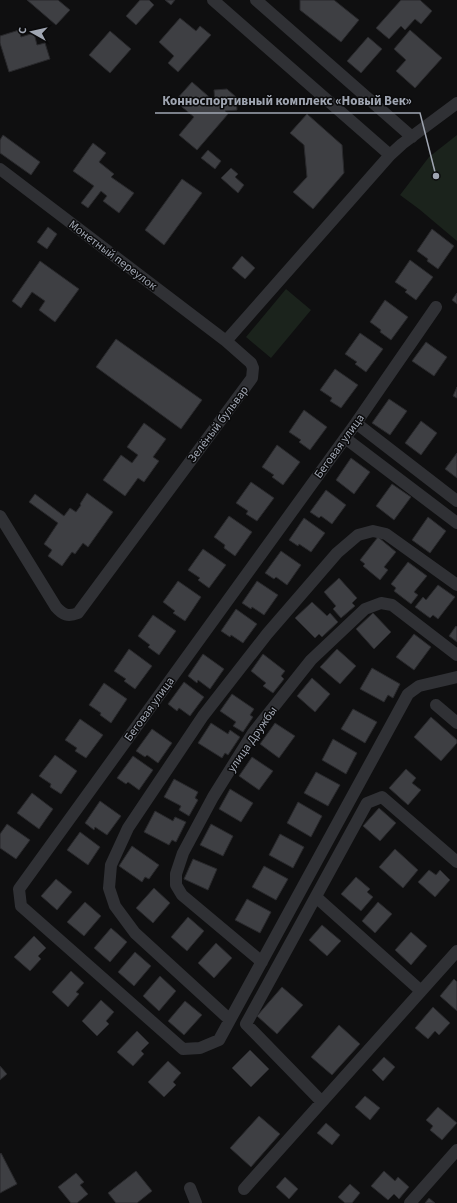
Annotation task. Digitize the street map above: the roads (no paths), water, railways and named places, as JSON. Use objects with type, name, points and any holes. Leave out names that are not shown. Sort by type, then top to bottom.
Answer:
[{"type":"street","points":[[213,0],[390,155]]},
{"type":"street","points":[[256,0],[412,137]]},
{"type":"street","points":[[226,341],[390,155],[402,144],[457,103]]},
{"type":"street","name":"Монетный переулок","points":[[0,169],[226,341]]},
{"type":"street","name":"Беговая улица","points":[[230,1020],[219,1040],[200,1048],[183,1049],[21,906],[19,889],[346,438],[436,307]]},
{"type":"street","name":"Зелёный бульвар","points":[[0,516],[60,612],[66,615],[78,613],[252,378],[253,368],[251,363],[226,341]]},
{"type":"street","points":[[356,423],[457,500]]},
{"type":"street","points":[[346,438],[457,523]]},
{"type":"street","points":[[457,585],[386,534],[373,531],[358,535],[337,553],[267,634],[203,716],[128,828],[111,865],[109,888],[115,906],[135,933],[230,1020],[408,694],[419,686],[457,677]]},
{"type":"street","name":"улица Дружбы","points":[[262,962],[182,895],[176,884],[176,874],[183,853],[213,797],[241,752],[254,733],[312,660],[365,609],[381,603],[392,605],[457,655]]},
{"type":"street","points":[[436,705],[457,723]]},
{"type":"street","points":[[322,1102],[246,1024],[367,803],[382,797],[457,862]]},
{"type":"street","points":[[316,897],[421,991]]},
{"type":"street","points":[[244,1189],[457,951]]},
{"type":"street","points":[[410,1203],[457,1150]]},
{"type":"street","points":[[190,1188],[196,1203]]},
{"type":"place","name":"Конноспортивный комплекс «Новый Век»","points":[[436,176]]}]
